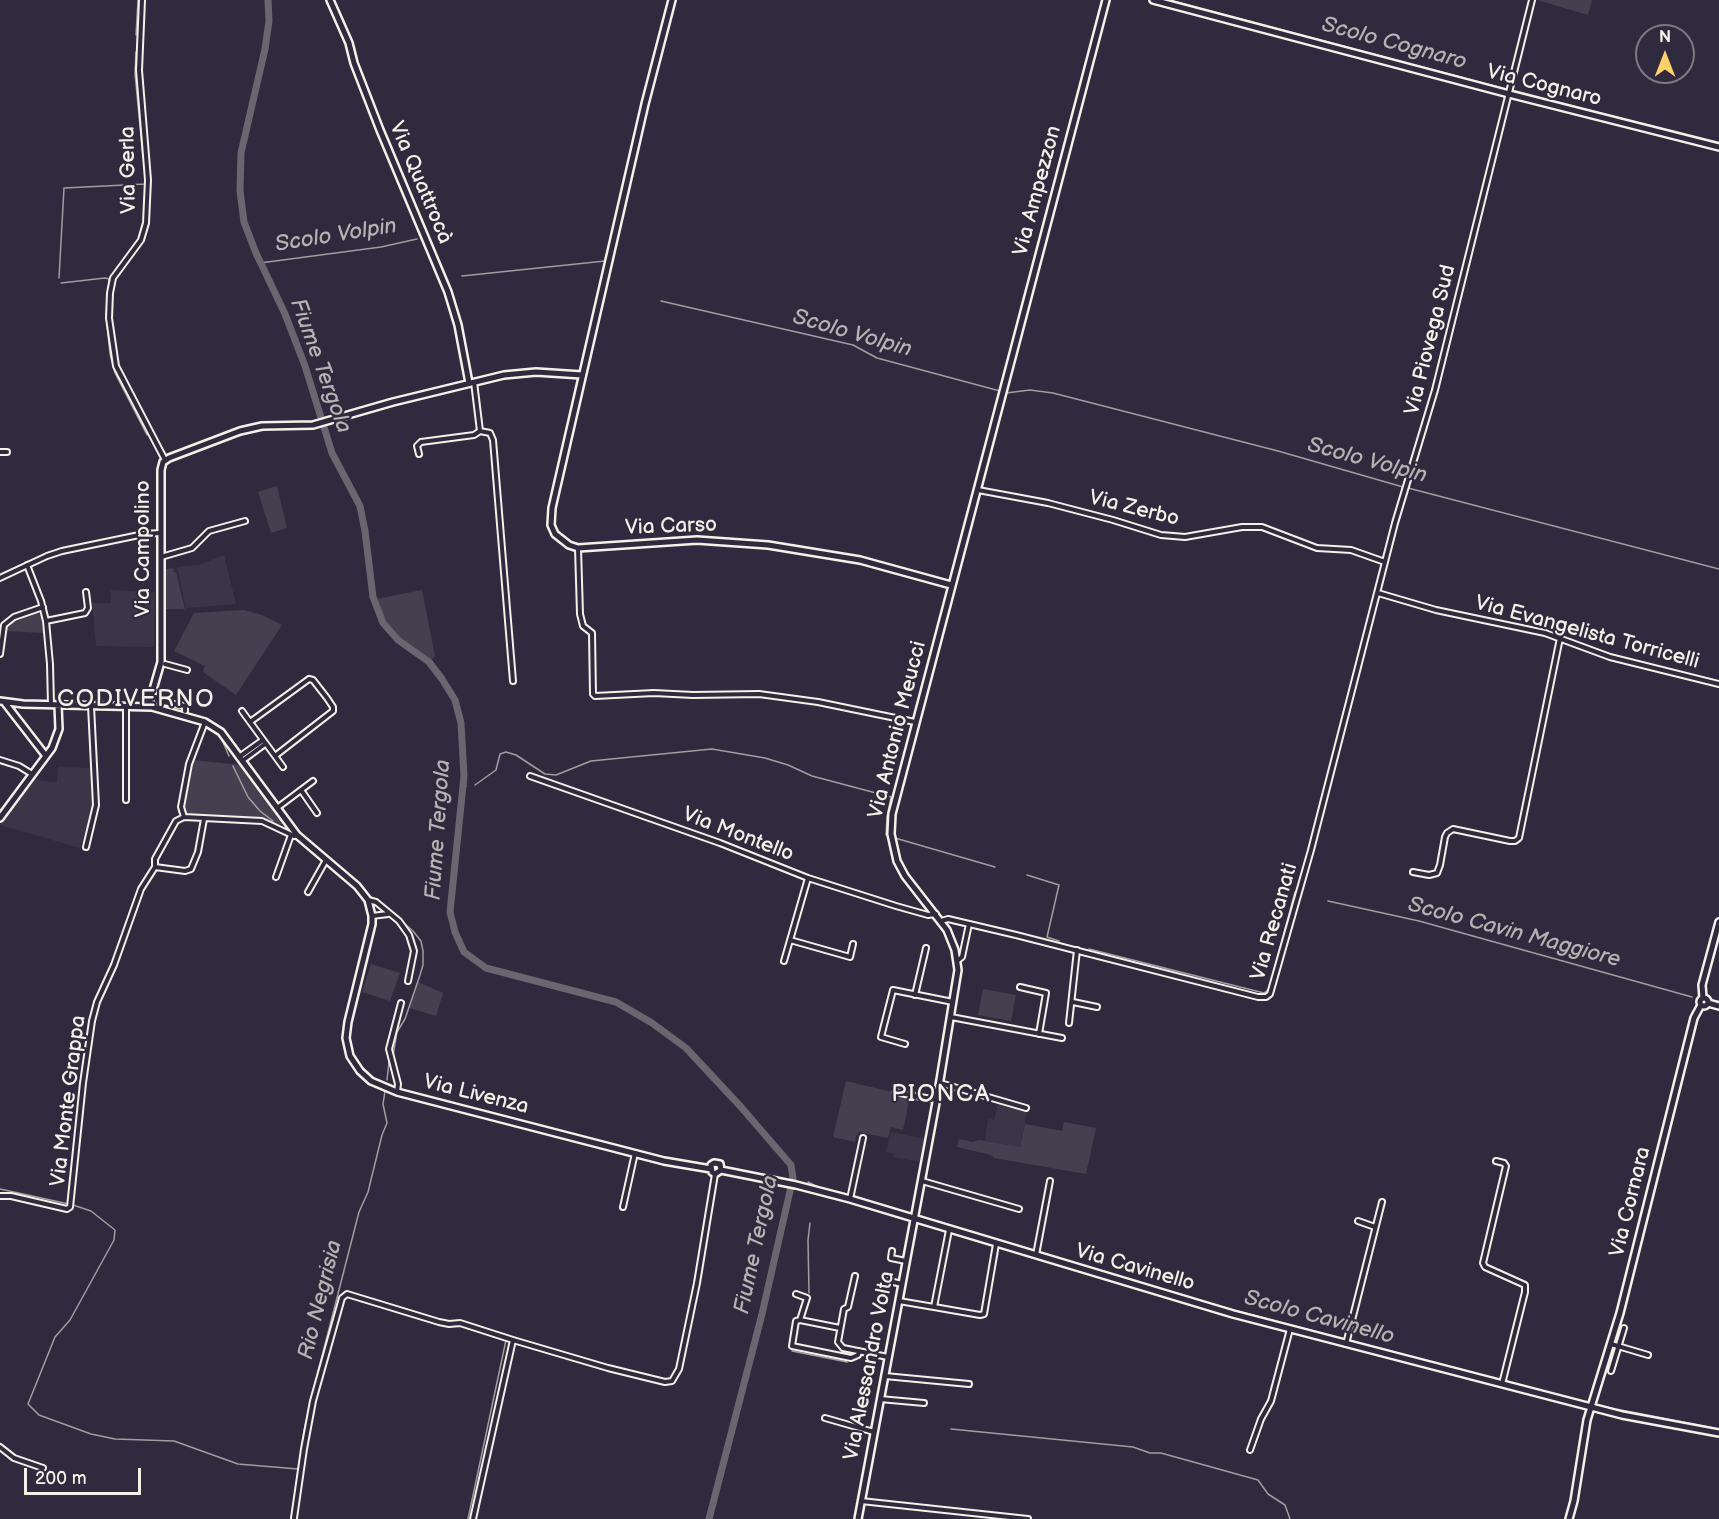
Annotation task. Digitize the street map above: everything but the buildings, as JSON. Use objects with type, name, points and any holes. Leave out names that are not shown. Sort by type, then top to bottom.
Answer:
[{"type":"street","name":"Via Gerla","points":[[142,0],[139,70],[148,180],[146,223],[141,240],[113,278],[109,318],[116,366],[165,460]]},
{"type":"street","name":"Via Quattrocà","points":[[330,0],[349,43],[354,63],[376,120],[448,292],[459,325],[472,382]]},
{"type":"street","points":[[672,0],[645,104],[552,508],[551,525],[555,534],[569,545],[578,548],[580,614],[583,626],[592,633],[593,694],[595,696],[654,693],[759,694],[818,702],[915,722]]},
{"type":"street","name":"Via Ampezzon","points":[[1003,392],[1106,0]]},
{"type":"street","name":"Via Cognaro","points":[[1153,0],[1719,147]]},
{"type":"street","name":"Via Piovega Sud","points":[[1378,593],[1435,390],[1532,0]]},
{"type":"street","name":"Via Campolino","points":[[147,707],[161,662],[160,470],[165,460],[240,431],[262,426],[298,426],[318,423],[472,382],[521,372],[582,375]]},
{"type":"street","points":[[472,382],[480,431]]},
{"type":"street","name":"Via Antonio Meucci","points":[[915,1219],[958,970],[952,940],[936,914],[901,869],[894,853],[891,834],[892,814],[1003,392]]},
{"type":"street","points":[[480,431],[490,434],[493,440],[513,681]]},
{"type":"street","points":[[418,453],[417,446],[421,442],[474,435],[480,431]]},
{"type":"street","points":[[0,452],[7,452]]},
{"type":"street","name":"Via Zerbo","points":[[978,490],[1080,511],[1161,535],[1185,537],[1242,527],[1262,527],[1317,548],[1351,550],[1385,562]]},
{"type":"street","points":[[160,557],[192,549],[209,531],[244,521]]},
{"type":"street","points":[[0,578],[47,556],[83,546],[160,533]]},
{"type":"street","name":"Via Carso","points":[[578,548],[697,540],[768,545],[879,564],[951,585]]},
{"type":"street","points":[[27,564],[46,621],[51,705]]},
{"type":"street","points":[[46,621],[85,613],[88,608],[86,592]]},
{"type":"street","name":"Via Evangelista Torricelli","points":[[1378,593],[1436,610],[1545,633],[1610,657],[1719,684]]},
{"type":"street","name":"Via Recanati","points":[[941,921],[948,919],[969,924],[1258,997],[1266,997],[1270,994],[1378,593]]},
{"type":"street","points":[[0,654],[3,632],[8,621],[43,608]]},
{"type":"street","points":[[1413,872],[1429,875],[1437,873],[1445,837],[1453,830],[1514,841],[1519,838],[1560,638]]},
{"type":"street","points":[[165,664],[187,670]]},
{"type":"street","points":[[250,722],[309,679],[313,680],[327,698],[333,707],[332,713],[275,756]]},
{"type":"street","points":[[156,698],[157,701],[166,704],[185,706],[185,711]]},
{"type":"street","points":[[2,701],[19,704],[147,707],[205,722],[221,732],[294,835]]},
{"type":"street","points":[[2,701],[16,715],[46,756]]},
{"type":"street","points":[[16,715],[15,708],[19,704]]},
{"type":"street","points":[[0,818],[55,742],[59,729],[58,705]]},
{"type":"street","points":[[86,847],[96,805],[91,706]]},
{"type":"street","points":[[126,707],[126,800]]},
{"type":"street","points":[[242,711],[283,767]]},
{"type":"street","points":[[205,722],[189,764],[181,807],[184,817],[261,821],[294,835],[357,886],[368,900],[372,924],[346,1038],[350,1056],[360,1071],[375,1083],[397,1092]]},
{"type":"street","points":[[241,759],[264,742]]},
{"type":"street","points":[[0,760],[19,766],[32,774]]},
{"type":"street","name":"Via Montello","points":[[530,776],[720,843],[808,878],[928,915],[936,914]]},
{"type":"street","points":[[277,808],[313,781]]},
{"type":"street","points":[[301,790],[317,813]]},
{"type":"street","name":"Via Monte Grappa","points":[[0,1196],[11,1196],[67,1209],[70,1207],[92,1021],[97,1002],[114,965],[141,889],[155,867],[155,859],[176,821],[184,817]]},
{"type":"street","points":[[155,867],[185,871],[191,869],[198,852],[204,819]]},
{"type":"street","points":[[276,877],[294,835]]},
{"type":"street","points":[[308,892],[326,860]]},
{"type":"street","points":[[784,961],[808,878]]},
{"type":"street","points":[[368,900],[373,900],[404,926],[413,942],[414,959],[408,981]]},
{"type":"street","points":[[372,916],[385,913],[391,915]]},
{"type":"street","points":[[1719,922],[1702,985],[1705,1000],[1719,1006]]},
{"type":"street","points":[[957,961],[962,957],[969,924]]},
{"type":"street","points":[[790,940],[850,957],[853,944]]},
{"type":"street","points":[[915,995],[926,948]]},
{"type":"street","points":[[1069,1023],[1077,950]]},
{"type":"street","points":[[1020,987],[1046,993],[1039,1034]]},
{"type":"street","points":[[904,1044],[881,1037],[893,990],[954,1002]]},
{"type":"street","name":"Via Cornara","points":[[1569,1519],[1591,1407],[1626,1292],[1694,1018],[1701,1005],[1705,1006],[1705,1000]]},
{"type":"street","points":[[1072,1002],[1097,1007]]},
{"type":"street","name":"Via Livenza","points":[[401,1003],[389,1049],[398,1084],[397,1092],[664,1161],[711,1168],[714,1163],[717,1163],[721,1167],[718,1172],[796,1185],[915,1219]]},
{"type":"street","points":[[951,1017],[1062,1038]]},
{"type":"street","points":[[940,1083],[1026,1108]]},
{"type":"street","points":[[895,1092],[936,1100]]},
{"type":"street","points":[[850,1199],[863,1138]]},
{"type":"street","points":[[623,1207],[635,1153]]},
{"type":"street","points":[[1496,1161],[1506,1166],[1483,1263],[1485,1267],[1525,1285],[1502,1382]]},
{"type":"street","points":[[294,1518],[303,1449],[313,1401],[344,1295],[351,1295],[444,1323],[460,1323],[608,1368],[672,1382],[678,1369],[697,1283],[718,1172],[711,1168]]},
{"type":"street","points":[[922,1181],[1019,1209]]},
{"type":"street","points":[[1036,1256],[1050,1181]]},
{"type":"street","points":[[1347,1341],[1382,1202]]},
{"type":"street","name":"Via Cavinello","points":[[915,1219],[1193,1303],[1290,1329],[1347,1341],[1591,1407],[1719,1433]]},
{"type":"street","name":"Via Alessandro Volta","points":[[858,1519],[915,1219]]},
{"type":"street","points":[[1358,1221],[1376,1227]]},
{"type":"street","points":[[934,1307],[949,1230]]},
{"type":"street","points":[[899,1301],[984,1314],[996,1244]]},
{"type":"street","points":[[892,1251],[891,1258],[906,1261]]},
{"type":"street","points":[[855,1275],[848,1307],[844,1309],[838,1340],[841,1347],[888,1358]]},
{"type":"street","points":[[885,1281],[902,1284]]},
{"type":"street","points":[[796,1294],[807,1298],[800,1320],[796,1322],[791,1343],[793,1347],[852,1358],[859,1351]]},
{"type":"street","points":[[800,1320],[840,1328]]},
{"type":"street","points":[[1611,1371],[1624,1328]]},
{"type":"street","points":[[1250,1450],[1261,1419],[1271,1401],[1290,1329]]},
{"type":"street","points":[[473,1519],[513,1340]]},
{"type":"street","points":[[1611,1344],[1648,1355]]},
{"type":"street","points":[[885,1376],[969,1384]]},
{"type":"street","points":[[880,1399],[924,1403]]},
{"type":"street","points":[[825,1418],[874,1432]]},
{"type":"street","points":[[0,1447],[14,1458],[43,1468]]},
{"type":"street","points":[[861,1501],[1028,1519]]},
{"type":"shaded area","points":[[1537,0],[1592,0],[1588,15]]},
{"type":"shaded area","points":[[277,486],[287,528],[271,533],[258,492]]},
{"type":"shaded area","points":[[224,555],[236,604],[186,608],[177,567],[199,565]]},
{"type":"shaded area","points":[[173,568],[185,609],[166,609],[166,569]]},
{"type":"shaded area","points":[[111,590],[155,592],[154,647],[96,646],[92,603],[111,603]]},
{"type":"shaded area","points":[[422,590],[435,656],[430,661],[400,639],[384,621],[376,599]]},
{"type":"shaded area","points":[[244,610],[262,615],[282,625],[236,695],[203,672],[205,666],[174,651],[194,613]]},
{"type":"shaded area","points":[[35,612],[41,615],[44,633],[5,631],[6,626],[15,618]]},
{"type":"shaded area","points":[[192,760],[242,765],[286,824],[277,824],[253,817],[188,814],[184,807]]},
{"type":"shaded area","points":[[58,767],[92,768],[94,806],[80,848],[0,825],[36,779],[57,782]]},
{"type":"shaded area","points":[[371,964],[400,973],[390,1001],[362,992]]},
{"type":"shaded area","points":[[418,982],[443,993],[436,1016],[409,1008]]},
{"type":"shaded area","points":[[983,989],[1016,995],[1011,1021],[978,1015]]},
{"type":"shaded area","points":[[846,1081],[892,1092],[892,1095],[910,1096],[903,1130],[891,1127],[888,1138],[859,1132],[855,1142],[833,1137]]},
{"type":"shaded area","points":[[998,1103],[1027,1111],[1020,1147],[985,1141],[988,1119],[994,1120]]},
{"type":"shaded area","points":[[1064,1122],[1096,1128],[1086,1174],[994,1158],[991,1155],[957,1147],[959,1139],[1020,1147],[1025,1124],[1062,1131]]},
{"type":"shaded area","points":[[891,1132],[924,1139],[920,1162],[893,1157],[893,1153],[886,1152]]},
{"type":"waterway","name":"Rio Negrisia","points":[[136,35],[138,0]]},
{"type":"waterway","name":"Fiume Tergola","points":[[268,0],[269,21],[265,49],[241,153],[240,191],[244,222],[285,314],[305,366],[332,453],[360,506],[373,597],[383,623],[398,640],[429,662],[455,700],[461,723],[464,776],[450,912],[455,932],[464,952],[486,968],[616,1002],[652,1023],[686,1048],[791,1165],[793,1178],[762,1314],[709,1519]]},
{"type":"waterway","name":"Scolo Cognaro","points":[[1169,0],[1506,89]]},
{"type":"waterway","name":"Rio Negrisia","points":[[136,52],[135,74],[143,157]]},
{"type":"waterway","name":"Scolo Cognaro","points":[[1512,90],[1719,144]]},
{"type":"waterway","name":"Rio Negrisia","points":[[59,278],[64,188],[145,184],[145,172]]},
{"type":"waterway","name":"Scolo Volpin","points":[[260,263],[381,247],[417,239]]},
{"type":"waterway","name":"Scolo Volpin","points":[[462,276],[605,261]]},
{"type":"waterway","name":"Rio Negrisia","points":[[61,283],[109,279],[106,315],[110,354],[115,373],[147,435]]},
{"type":"waterway","name":"Scolo Volpin","points":[[661,301],[853,345],[877,358],[1000,391]]},
{"type":"waterway","name":"Scolo Volpin","points":[[1006,393],[1030,390],[1053,393],[1278,451],[1403,487]]},
{"type":"waterway","name":"Scolo Volpin","points":[[1408,488],[1719,569]]},
{"type":"waterway","name":"Rio Negrisia","points":[[222,740],[229,756]]},
{"type":"waterway","name":"Scolo Cavin Maggiore","points":[[475,785],[496,770],[500,754],[506,752],[516,755],[545,774],[556,775],[591,761],[712,749],[765,758],[812,776],[891,797],[886,835]]},
{"type":"waterway","name":"Rio Negrisia","points":[[233,766],[248,797],[273,821]]},
{"type":"waterway","name":"Scolo Cavin Maggiore","points":[[895,838],[995,867]]},
{"type":"waterway","name":"Scolo Cavin Maggiore","points":[[1027,875],[1059,885],[1047,937],[1059,941]]},
{"type":"waterway","name":"Scolo Cavin Maggiore","points":[[1089,949],[1264,993],[1269,989],[1296,893]]},
{"type":"waterway","name":"Rio Negrisia","points":[[379,901],[413,931],[421,941],[423,951],[423,965],[405,1019],[397,1032],[393,1056]]},
{"type":"waterway","name":"Scolo Cavin Maggiore","points":[[1328,901],[1419,921],[1692,997]]},
{"type":"waterway","name":"Scolo Cavin Maggiore","points":[[1715,1001],[1719,1002]]},
{"type":"waterway","name":"Rio Negrisia","points":[[387,1080],[389,1062]]},
{"type":"waterway","name":"Rio Negrisia","points":[[291,1519],[304,1431],[312,1395],[359,1212],[368,1192],[387,1123],[383,1104],[385,1091]]},
{"type":"waterway","name":"Scolo Cavinello","points":[[808,1182],[818,1187]]},
{"type":"waterway","points":[[0,1189],[69,1204]]},
{"type":"waterway","points":[[73,1205],[91,1211],[115,1230],[114,1240],[70,1320],[55,1337],[28,1404],[39,1415],[91,1434],[115,1439],[174,1441],[238,1464],[298,1469]]},
{"type":"waterway","points":[[809,1293],[810,1223]]},
{"type":"waterway","name":"Scolo Cavinello","points":[[1188,1298],[1589,1403]]},
{"type":"waterway","points":[[468,1519],[506,1340]]},
{"type":"waterway","points":[[792,1351],[847,1362]]},
{"type":"waterway","name":"Scolo Cavinello","points":[[1595,1405],[1719,1429]]},
{"type":"waterway","points":[[951,1429],[1133,1447],[1150,1453],[1161,1453],[1258,1480],[1268,1494],[1285,1505],[1290,1519]]},
{"type":"district","name":"CODIVERNO","points":[[136,700]]},
{"type":"district","name":"PIONCA","points":[[941,1095]]}]
